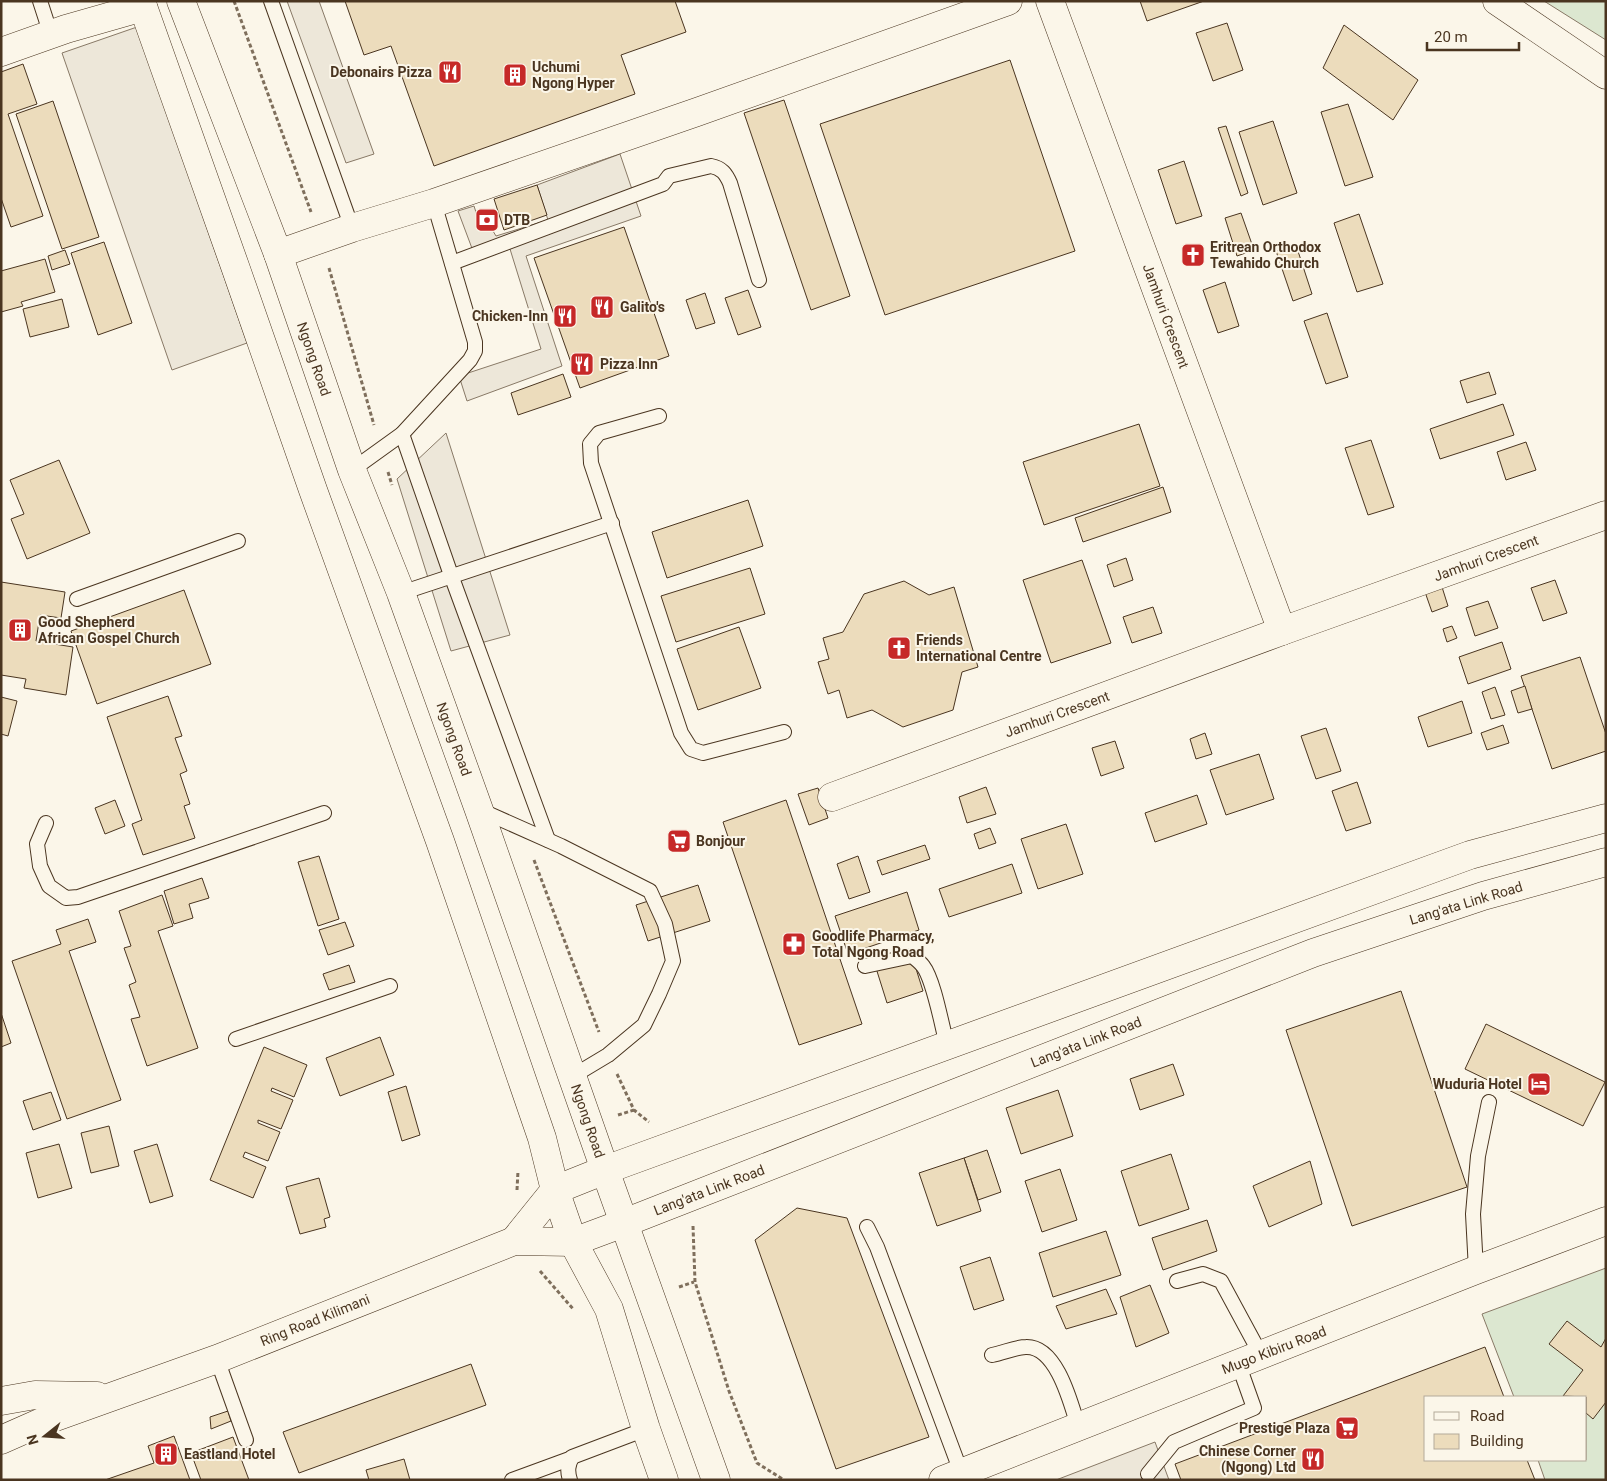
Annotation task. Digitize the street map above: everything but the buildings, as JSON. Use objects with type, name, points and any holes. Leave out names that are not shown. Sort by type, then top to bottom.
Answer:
[{"type":"main road","name":"Ngong Road","points":[[181,1],[278,254],[352,470],[401,593],[480,810],[605,1170],[718,1477]]},
{"type":"main road","points":[[278,254],[352,228],[434,203],[697,112],[1008,1]]},
{"type":"main road","name":"Jamhuri Crescent","points":[[1050,1],[1282,631]]},
{"type":"main road","points":[[1497,1],[1606,75]]},
{"type":"main road","points":[[1,52],[66,28],[142,4],[313,490],[440,841],[542,1138],[555,1190],[573,1242],[609,1309],[646,1429],[664,1480]]},
{"type":"main road","name":"Jamhuri Crescent","points":[[832,797],[1282,631],[1606,515]]},
{"type":"main road","points":[[514,1241],[555,1190],[605,1170],[1470,855],[1606,818]]},
{"type":"main road","name":"Lang'ata Link Road","points":[[573,1242],[1313,953],[1483,896],[1606,862]]},
{"type":"main road","name":"Mugo Kibiru Road","points":[[952,1476],[1476,1270],[1606,1221]]},
{"type":"main road","points":[[514,1241],[573,1242]]},
{"type":"main road","name":"Ring Road Kilimani","points":[[1,1440],[44,1421],[217,1359],[514,1241]]},
{"type":"main road","name":"Ring Road Kilimani","points":[[1,1401],[35,1395],[115,1396]]},
{"type":"lane","points":[[40,1],[51,35]]},
{"type":"lane","points":[[271,1],[352,228]]},
{"type":"lane","points":[[452,263],[663,184],[669,176],[711,166],[718,168],[726,174],[730,183],[759,280]]},
{"type":"lane","points":[[352,470],[402,434],[470,360],[475,351],[475,342],[434,203]]},
{"type":"lane","points":[[659,416],[599,433],[590,444],[592,463],[681,734],[691,749],[703,753],[784,732]]},
{"type":"lane","points":[[402,434],[451,575],[548,840]]},
{"type":"lane","points":[[401,593],[612,523]]},
{"type":"lane","points":[[77,599],[238,540]]},
{"type":"lane","points":[[480,810],[548,840],[650,891],[665,924],[673,961],[644,1025],[608,1055],[573,1076]]},
{"type":"lane","points":[[46,823],[37,844],[40,866],[49,886],[66,898],[78,897],[324,813]]},
{"type":"lane","points":[[865,966],[912,956],[918,961],[924,968],[931,984],[947,1045]]},
{"type":"lane","points":[[236,1039],[390,986]]},
{"type":"lane","points":[[1476,1270],[1473,1214],[1478,1156],[1489,1102]]},
{"type":"lane","points":[[867,1227],[877,1247],[952,1476]]},
{"type":"lane","points":[[1148,1474],[1174,1442],[1254,1408],[1250,1359],[1222,1281],[1203,1274],[1177,1281]]},
{"type":"lane","points":[[992,1355],[1027,1347],[1038,1350],[1054,1364],[1064,1383],[1078,1426]]},
{"type":"lane","points":[[217,1359],[246,1440]]},
{"type":"lane","points":[[512,1480],[646,1429]]},
{"type":"lane","points":[[570,1480],[568,1465],[572,1458]]},
{"type":"path","points":[[692,1197],[694,1282],[729,1391],[757,1463],[784,1480]]},
{"type":"green space","points":[[1544,1],[1606,1],[1606,40]]},
{"type":"green space","points":[[1606,1268],[1606,1480],[1545,1480],[1538,1461],[1587,1461],[1587,1396],[1514,1396],[1482,1314]]},
{"type":"shaded area","points":[[287,1],[319,1],[374,154],[346,163]]},
{"type":"shaded area","points":[[137,27],[247,343],[172,370],[62,53]]},
{"type":"shaded area","points":[[620,154],[641,216],[526,256],[562,366],[467,401],[459,376],[541,349],[510,249],[476,259],[458,211],[474,206],[481,228],[490,226],[496,236],[548,220],[537,185]]},
{"type":"shaded area","points":[[446,433],[510,635],[451,651],[397,479]]},
{"type":"shaded area","points":[[1155,1442],[1169,1480],[1056,1480]]},
{"type":"place","name":"Debonairs Pizza","points":[[450,72]]},
{"type":"place","name":"Uchumi Ngong Hyper","points":[[515,75]]},
{"type":"place","name":"DTB","points":[[487,220]]},
{"type":"place","name":"Eritrean Orthodox Tewahido Church","points":[[1193,255]]},
{"type":"place","name":"Galito's","points":[[602,307]]},
{"type":"place","name":"Chicken-Inn","points":[[565,316]]},
{"type":"place","name":"Pizza Inn","points":[[582,364]]},
{"type":"place","name":"Good Shepherd African Gospel Church","points":[[20,630]]},
{"type":"place","name":"Friends International Centre","points":[[899,648]]},
{"type":"place","name":"Bonjour","points":[[679,841]]},
{"type":"place","name":"Goodlife Pharmacy, Total Ngong Road","points":[[794,944]]},
{"type":"place","name":"Wuduria Hotel","points":[[1539,1084]]},
{"type":"place","name":"Prestige Plaza","points":[[1347,1428]]},
{"type":"place","name":"Eastland Hotel","points":[[166,1454]]},
{"type":"place","name":"Chinese Corner (Ngong) Ltd","points":[[1313,1459]]}]
